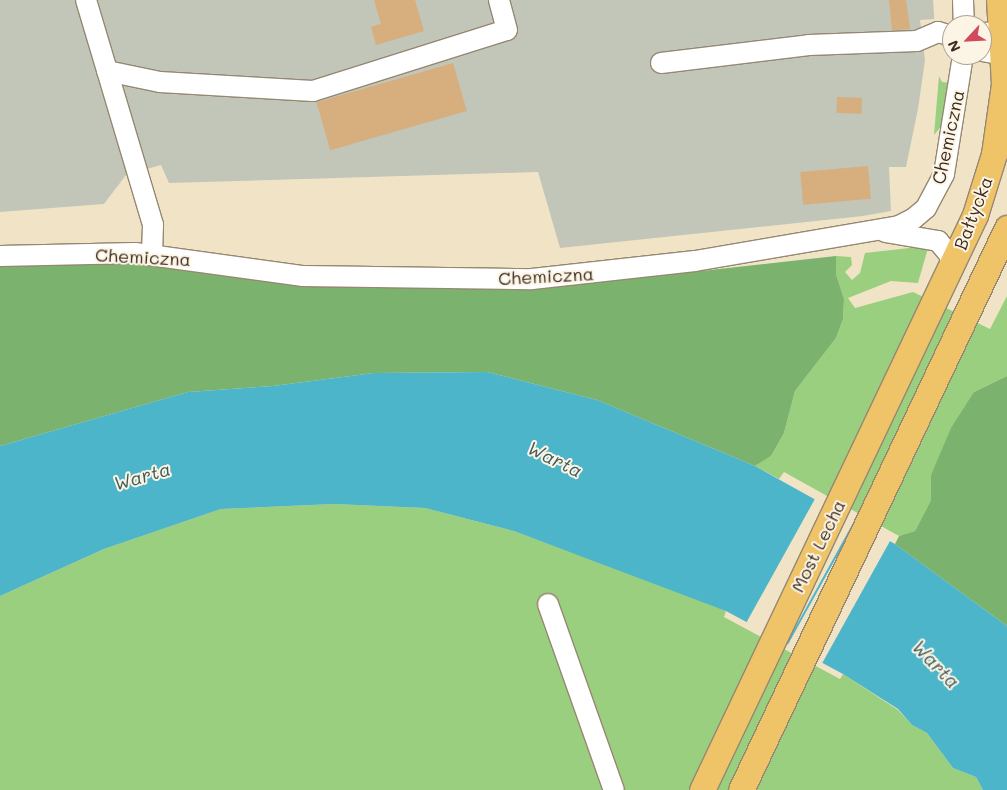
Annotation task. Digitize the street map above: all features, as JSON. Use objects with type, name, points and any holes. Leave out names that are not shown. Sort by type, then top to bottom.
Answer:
[{"type":"main road","name":"Bałtycka","points":[[935,302],[975,215],[992,161],[1001,118],[997,43],[999,0]]},
{"type":"main road","name":"Bałtycka","points":[[966,318],[1007,228]]},
{"type":"main road","points":[[988,272],[1007,243]]},
{"type":"main road","name":"Most Lecha","points":[[702,790],[935,302]]},
{"type":"main road","name":"Most Lecha","points":[[741,790],[966,318]]},
{"type":"street","points":[[86,0],[153,225],[152,254]]},
{"type":"street","points":[[107,71],[160,82],[313,91],[507,30],[499,0]]},
{"type":"street","points":[[963,0],[964,15]]},
{"type":"street","points":[[661,63],[809,45],[917,41],[938,32],[942,33]]},
{"type":"street","name":"Chemiczna","points":[[0,256],[152,254],[303,276],[532,279],[695,261],[873,231],[913,219],[935,194],[946,167],[961,65]]},
{"type":"street","points":[[873,231],[938,241],[949,254],[952,266]]},
{"type":"street","points":[[548,604],[614,790]]},
{"type":"shaded area","points":[[0,0],[933,0],[934,19],[920,20],[925,60],[918,109],[906,167],[889,167],[891,211],[863,216],[560,248],[538,172],[169,183],[161,165],[126,175],[104,204],[0,212]]},
{"type":"green space","points":[[939,76],[942,82],[951,83],[942,125],[934,135]]},
{"type":"green space","points":[[918,247],[928,248],[918,283],[891,281],[848,298],[855,308],[913,292],[990,329],[1007,296],[1007,376],[974,392],[931,475],[931,500],[915,531],[899,536],[784,472],[779,479],[755,466],[771,456],[784,433],[795,391],[836,338],[843,319],[844,299],[836,274],[836,256],[851,257],[852,265],[845,272],[852,280],[860,273],[865,253]]},
{"type":"green space","points":[[836,256],[836,274],[844,299],[843,319],[836,338],[795,391],[784,433],[771,456],[755,466],[597,400],[487,372],[374,373],[273,386],[188,392],[0,446],[0,266],[114,262],[197,270],[260,281],[485,288],[566,286]]},
{"type":"green space","points":[[1007,376],[1007,626],[895,544],[899,536],[915,531],[931,500],[931,475],[951,428],[974,392]]},
{"type":"green space","points":[[334,504],[425,508],[514,531],[708,602],[726,611],[724,617],[840,679],[843,674],[898,710],[912,725],[927,733],[953,768],[976,777],[983,790],[0,790],[0,596],[104,549],[221,509]]},
{"type":"water","name":"Warta","points":[[487,372],[597,400],[755,466],[895,544],[1007,626],[1007,790],[983,790],[976,777],[953,768],[927,733],[912,725],[898,709],[843,674],[726,611],[514,531],[425,508],[334,504],[221,509],[104,549],[0,596],[0,446],[188,392],[273,386],[374,373]]},
{"type":"pier","points":[[816,497],[855,519],[785,646],[746,624]]},
{"type":"pier","points":[[857,520],[891,539],[821,665],[787,646]]},
{"type":"building","points":[[374,0],[415,0],[424,31],[376,45],[371,27],[381,24]]},
{"type":"building","points":[[889,0],[906,0],[910,29],[892,30]]},
{"type":"building","points":[[453,63],[467,111],[330,150],[317,102]]},
{"type":"building","points":[[837,97],[862,98],[861,114],[836,113]]},
{"type":"building","points":[[868,166],[871,199],[803,205],[800,172]]}]
